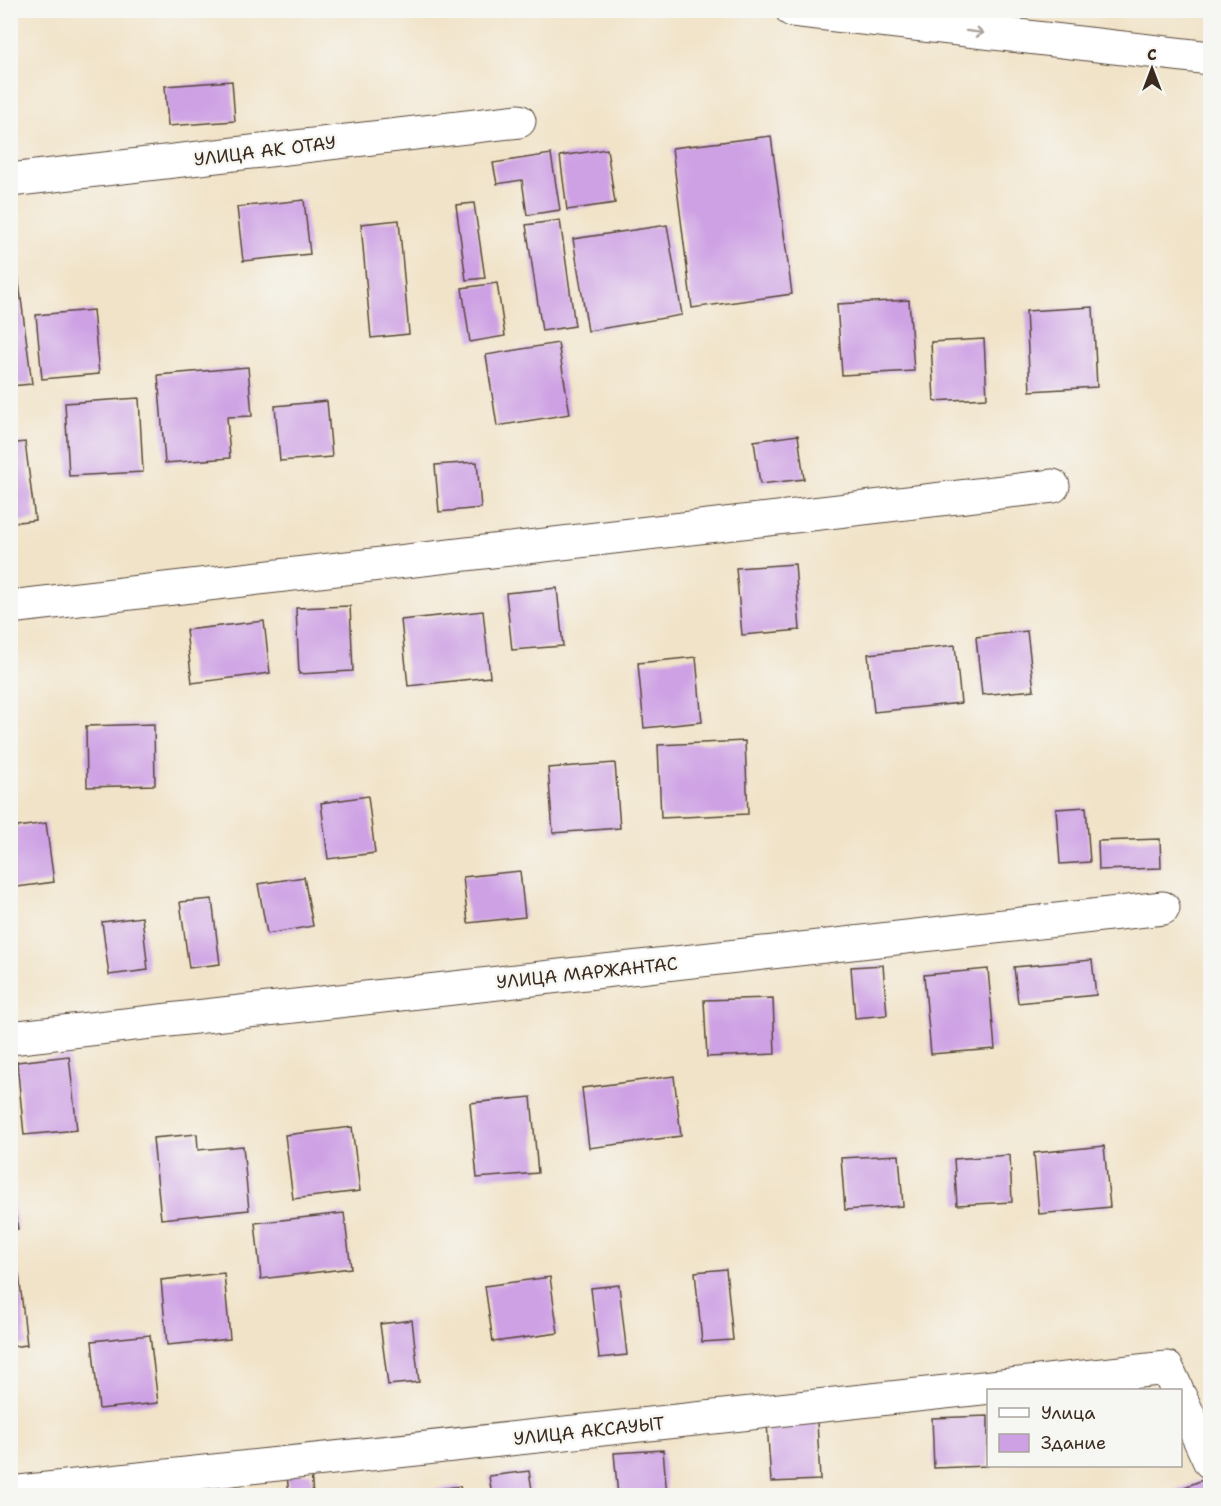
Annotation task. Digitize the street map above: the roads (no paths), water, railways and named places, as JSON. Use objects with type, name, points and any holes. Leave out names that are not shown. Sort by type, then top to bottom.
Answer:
[{"type":"street","points":[[792,10],[1210,58]]},
{"type":"street","name":"УЛИЦА АК ОТАУ","points":[[10,180],[519,122]]},
{"type":"street","points":[[10,607],[1053,486]]},
{"type":"street","name":"УЛИЦА МАРЖАНТАС","points":[[10,1038],[1163,908]]},
{"type":"street","name":"УЛИЦА АКСАУЫТ","points":[[1132,1389],[1175,1385]]},
{"type":"street","points":[[1182,1400],[1210,1462]]},
{"type":"street","name":"УЛИЦА АКСАУЫТ","points":[[10,1493],[987,1402]]}]
